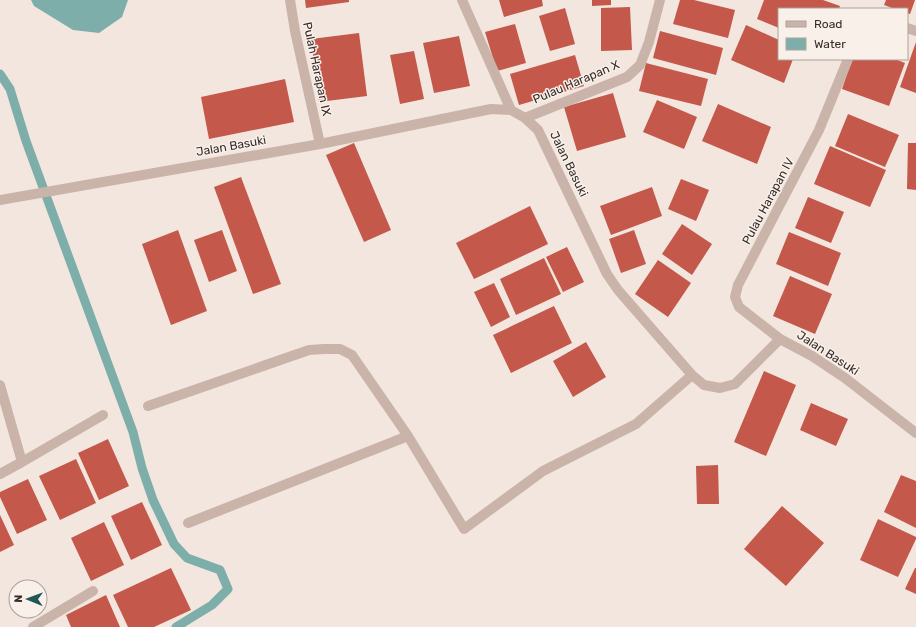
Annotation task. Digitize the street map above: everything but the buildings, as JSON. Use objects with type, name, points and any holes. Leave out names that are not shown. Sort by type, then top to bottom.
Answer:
[{"type":"street","name":"Pulah Harapan IX","points":[[290,0],[295,31],[320,144]]},
{"type":"street","points":[[462,0],[511,110]]},
{"type":"street","name":"Pulau Harapan X","points":[[524,118],[627,77],[640,65],[649,42],[660,0]]},
{"type":"street","name":"Pulau Harapan IV","points":[[780,339],[738,307],[735,296],[738,285],[820,130],[848,60]]},
{"type":"street","name":"Jalan Basuki","points":[[0,200],[320,144],[491,109],[511,110],[524,118],[538,130],[608,274],[618,290],[692,375],[704,385],[720,388],[735,384],[780,339],[812,356],[845,378],[916,433]]},
{"type":"street","points":[[148,406],[309,350],[340,349],[352,355],[408,436],[464,529],[544,471],[636,424],[692,375]]},
{"type":"street","points":[[0,386],[22,462]]},
{"type":"street","points":[[0,474],[102,415]]},
{"type":"street","points":[[188,523],[408,436]]},
{"type":"street","points":[[34,627],[93,590]]},
{"type":"water","points":[[31,0],[128,0],[122,17],[99,33],[73,30],[34,6]]},
{"type":"waterway","points":[[0,74],[10,89],[26,141],[133,432],[142,468],[153,500],[174,544],[187,558],[220,570],[228,589],[212,605],[176,627]]}]
